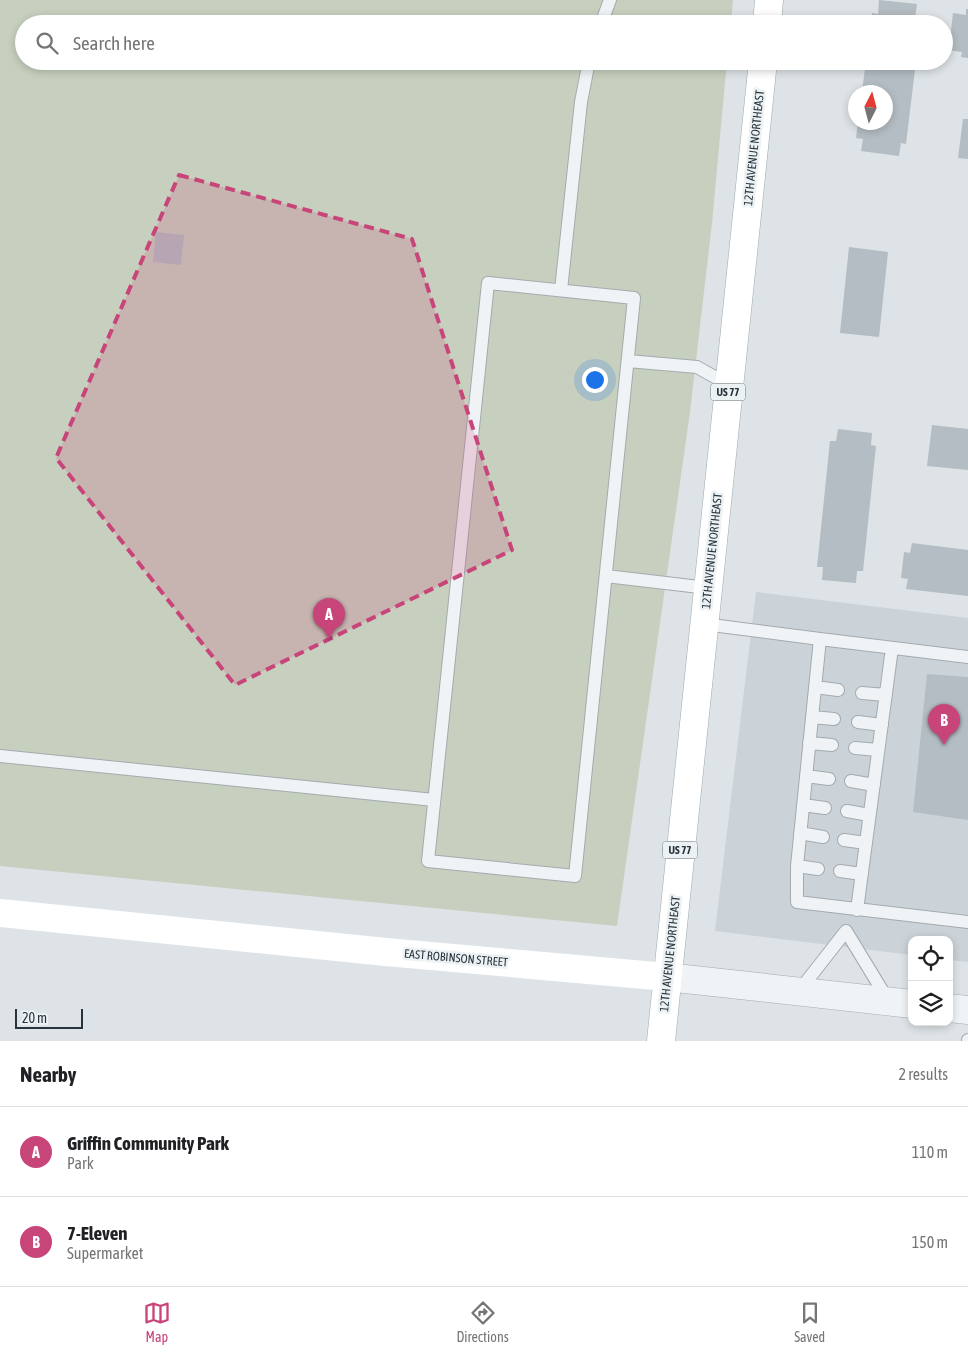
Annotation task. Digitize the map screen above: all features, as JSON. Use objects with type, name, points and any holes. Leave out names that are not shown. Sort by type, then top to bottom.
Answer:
[{"type":"main road","points":[[768,15],[769,0]]},
{"type":"main road","name":"12TH AVENUE NORTHEAST","points":[[660,1041],[762,70]]},
{"type":"main road","name":"EAST ROBINSON STREET","points":[[0,913],[386,952],[667,977]]},
{"type":"street","name":"EAST ROBINSON STREET","points":[[667,977],[900,1003]]},
{"type":"street","points":[[953,1008],[968,1010]]},
{"type":"lane","points":[[604,15],[610,0]]},
{"type":"lane","points":[[561,290],[581,102],[587,70]]},
{"type":"lane","points":[[488,283],[561,290],[634,298],[575,876],[428,861],[488,283]]},
{"type":"lane","points":[[628,361],[697,367],[729,385]]},
{"type":"lane","points":[[606,576],[708,588]]},
{"type":"lane","points":[[704,624],[968,657]]},
{"type":"lane","points":[[820,639],[797,866],[797,902],[968,922]]},
{"type":"lane","points":[[799,992],[846,931],[853,909],[862,874],[892,648]]},
{"type":"lane","points":[[815,687],[838,690]]},
{"type":"lane","points":[[862,692],[886,695]]},
{"type":"lane","points":[[812,717],[834,719]]},
{"type":"lane","points":[[858,722],[882,725]]},
{"type":"lane","points":[[809,743],[832,745]]},
{"type":"lane","points":[[855,748],[878,750]]},
{"type":"lane","points":[[0,756],[434,800]]},
{"type":"lane","points":[[806,776],[829,779]]},
{"type":"lane","points":[[851,782],[874,785]]},
{"type":"lane","points":[[803,805],[825,808]]},
{"type":"lane","points":[[847,811],[869,814]]},
{"type":"lane","points":[[800,833],[822,837]]},
{"type":"lane","points":[[844,840],[866,843]]},
{"type":"lane","points":[[797,866],[818,869]]},
{"type":"lane","points":[[840,872],[862,874]]},
{"type":"lane","points":[[846,931],[900,1003]]},
{"type":"highlighted area","points":[[179,175],[412,239],[512,550],[235,685],[56,458]]},
{"type":"shaded area","points":[[756,592],[968,618],[968,962],[953,960],[953,936],[908,936],[908,955],[715,931]]},
{"type":"green space","points":[[0,0],[733,0],[732,15],[15,15],[15,70],[726,70],[712,223],[690,412],[617,926],[0,866]]},
{"type":"building","points":[[879,0],[917,4],[915,15],[872,15],[872,13],[878,14]]},
{"type":"building","points":[[966,9],[968,9],[968,58],[961,57],[962,52],[953,51],[953,13],[966,15]]},
{"type":"building","points":[[865,70],[915,70],[906,144],[901,143],[899,156],[861,151],[863,139],[856,138],[857,130],[893,130],[893,85],[863,85]]},
{"type":"building","points":[[963,119],[968,119],[968,159],[958,158]]},
{"type":"building","points":[[156,232],[184,235],[181,265],[153,262]]},
{"type":"building","points":[[849,247],[888,252],[879,337],[840,333]]},
{"type":"building","points":[[932,425],[968,429],[968,470],[927,466]]},
{"type":"building","points":[[838,429],[872,433],[871,445],[876,446],[863,571],[857,571],[856,583],[822,580],[823,567],[817,567],[830,441],[836,441]]},
{"type":"building","points":[[912,543],[968,550],[968,596],[906,589],[908,579],[901,578],[904,552],[910,553]]},
{"type":"building","points":[[927,674],[968,677],[968,820],[913,812]]},
{"type":"place","name":"Griffin Community Park","points":[[329,639]]},
{"type":"place","name":"7-Eleven","points":[[944,745]]}]
